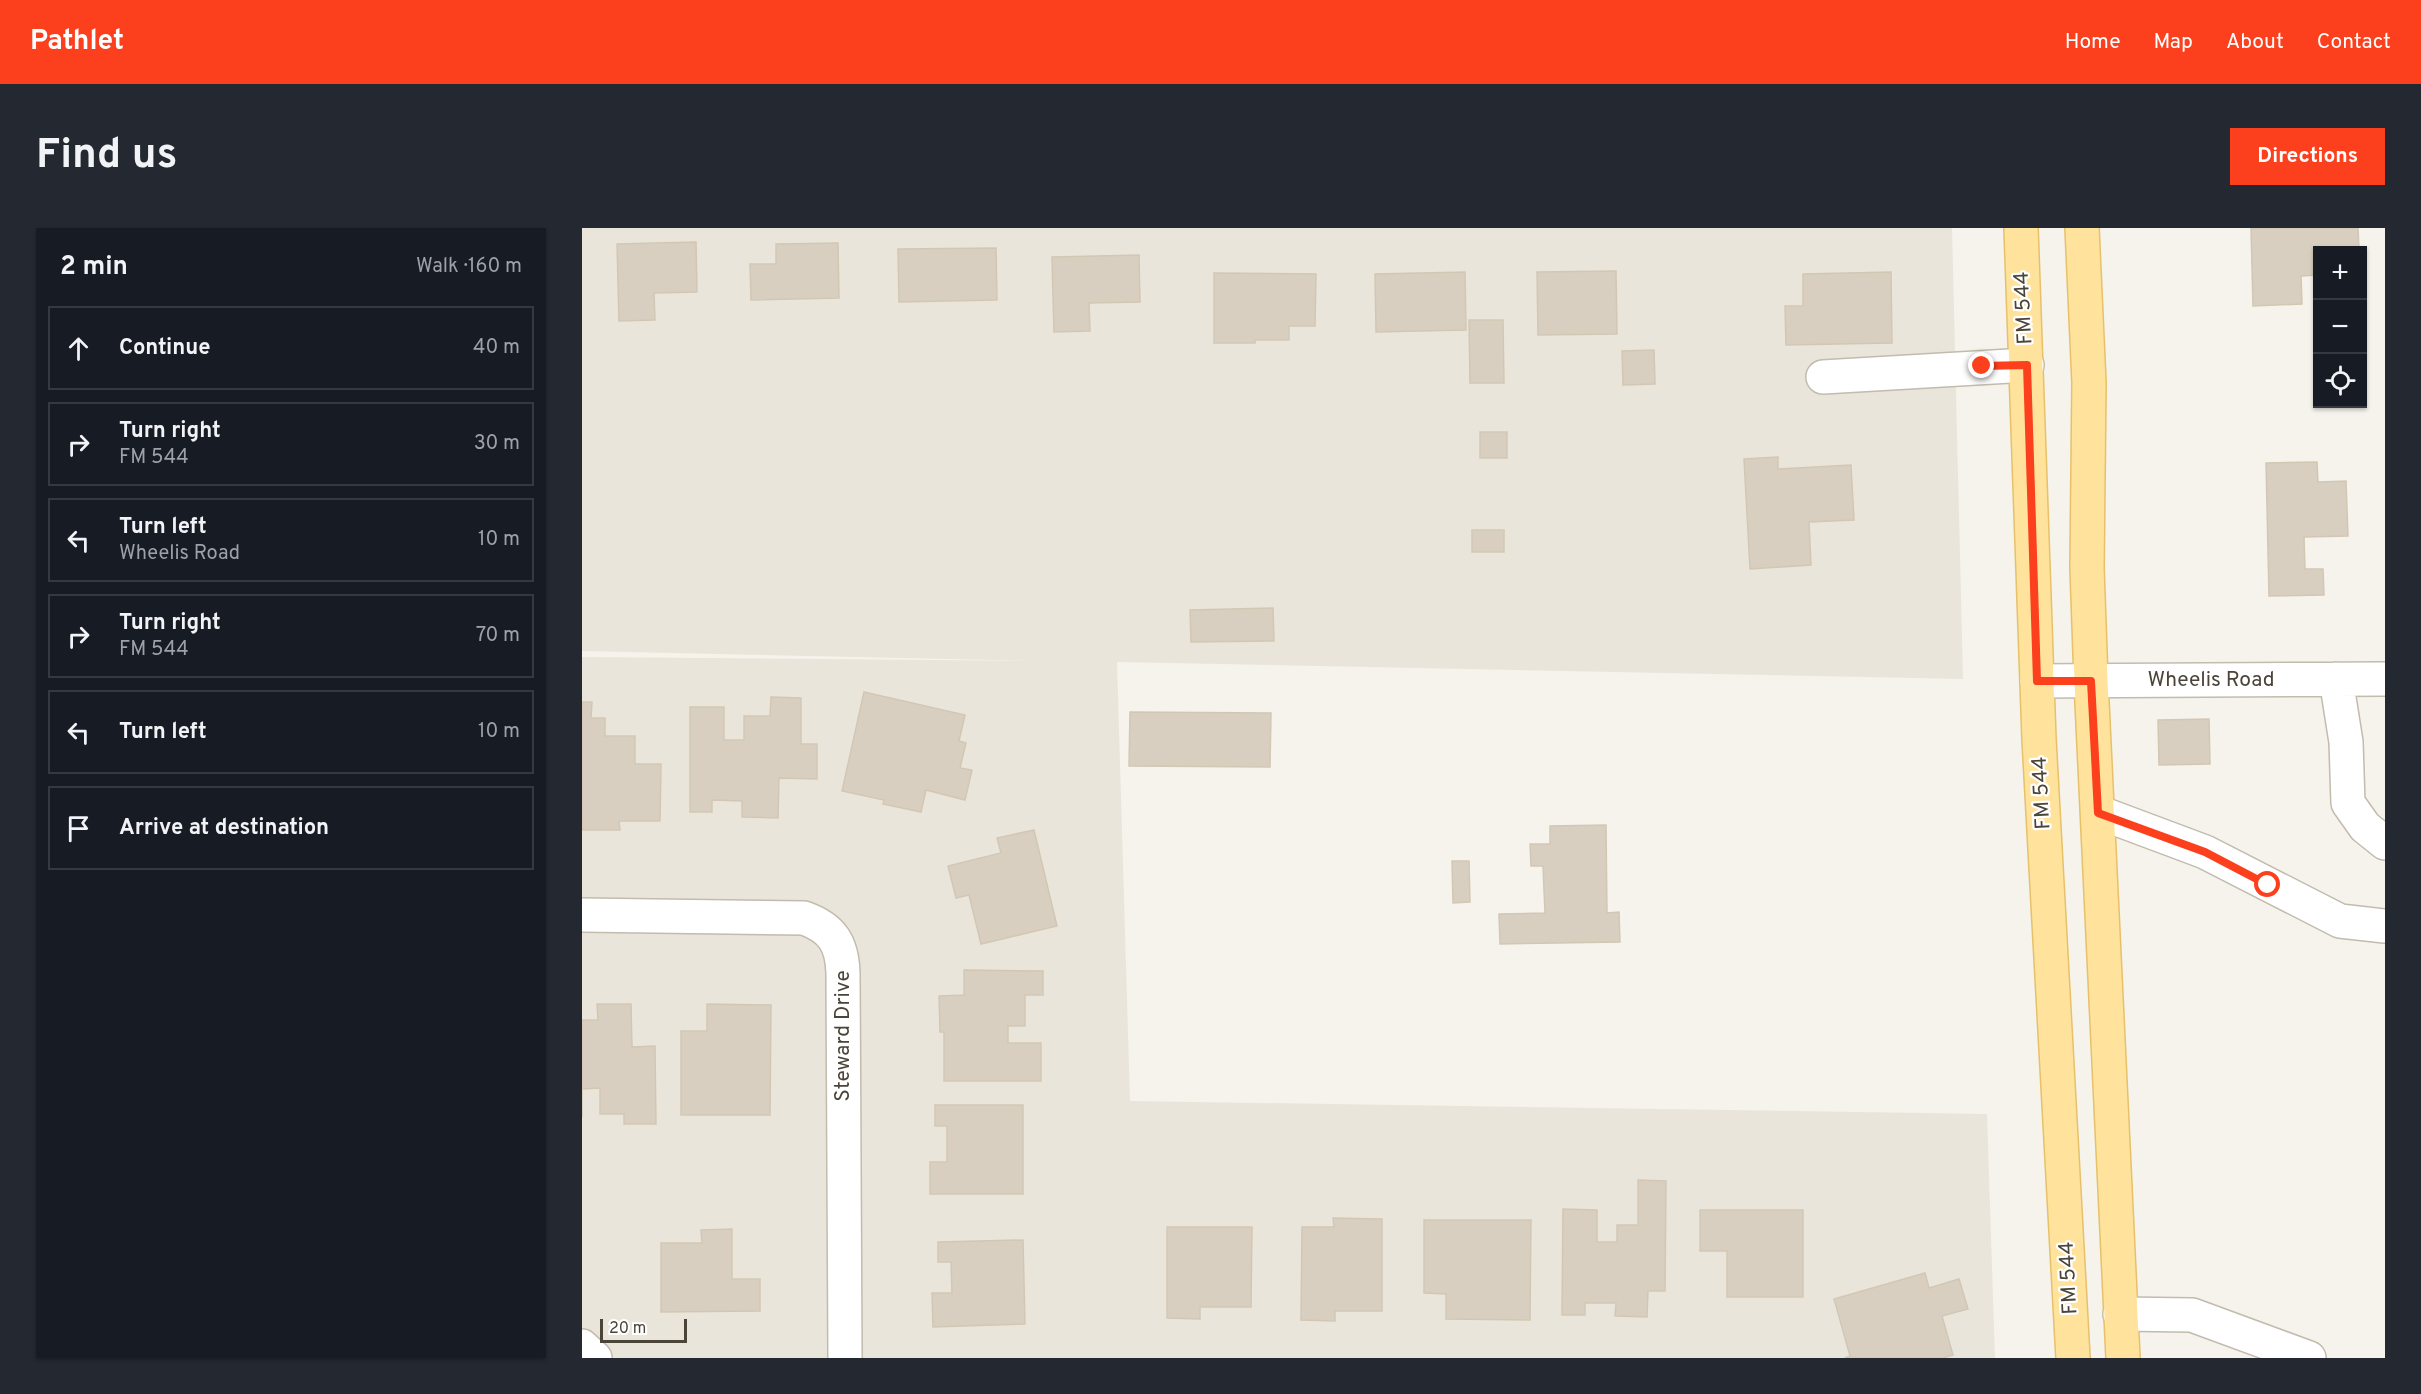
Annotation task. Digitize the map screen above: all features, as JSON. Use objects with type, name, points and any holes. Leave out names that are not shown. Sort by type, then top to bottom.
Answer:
[{"type":"main road","name":"FM 544","points":[[2021,228],[2037,681],[2073,1358]]},
{"type":"main road","points":[[2082,228],[2089,383],[2087,568],[2091,681],[2123,1358]]},
{"type":"street","points":[[1823,377],[2027,365]]},
{"type":"street","points":[[2336,679],[2346,742],[2348,803],[2365,827],[2385,843]]},
{"type":"street","name":"Wheelis Road","points":[[2037,681],[2385,679]]},
{"type":"street","points":[[2098,813],[2205,852],[2340,921],[2385,926]]},
{"type":"street","name":"Steward Drive","points":[[582,915],[804,918],[818,923],[838,944],[843,958],[845,1358]]},
{"type":"street","points":[[2120,1314],[2192,1316],[2309,1358]]},
{"type":"street","points":[[582,1346],[596,1358]]},
{"type":"shaded area","points":[[582,228],[1952,228],[1963,679],[1117,662],[1130,1101],[1987,1114],[1995,1358],[582,1358],[582,657],[1040,661],[582,651]]},
{"type":"building","points":[[2251,228],[2358,228],[2359,246],[2313,246],[2313,275],[2301,276],[2302,304],[2253,306]]},
{"type":"building","points":[[696,242],[697,292],[654,293],[655,320],[619,321],[617,244]]},
{"type":"building","points":[[838,243],[839,298],[751,300],[750,264],[776,264],[776,244]]},
{"type":"building","points":[[996,248],[997,300],[899,302],[898,249]]},
{"type":"building","points":[[1139,255],[1140,302],[1089,303],[1090,331],[1054,332],[1052,257]]},
{"type":"building","points":[[1616,271],[1617,334],[1538,335],[1537,272]]},
{"type":"building","points":[[1465,272],[1466,330],[1376,332],[1375,274]]},
{"type":"building","points":[[1891,272],[1892,343],[1786,345],[1785,306],[1803,306],[1803,274]]},
{"type":"building","points":[[1214,273],[1316,274],[1315,326],[1289,326],[1289,340],[1214,343]]},
{"type":"building","points":[[1469,320],[1503,320],[1504,383],[1470,383]]},
{"type":"building","points":[[1654,350],[1655,384],[1623,385],[1622,351]]},
{"type":"building","points":[[1480,432],[1507,432],[1507,458],[1480,458]]},
{"type":"building","points":[[1778,457],[1778,469],[1851,465],[1854,520],[1809,522],[1811,565],[1750,569],[1744,459]]},
{"type":"building","points":[[2317,462],[2318,482],[2346,481],[2348,536],[2304,537],[2305,569],[2323,569],[2324,595],[2269,596],[2266,463]]},
{"type":"building","points":[[1472,530],[1504,530],[1504,552],[1472,552]]},
{"type":"building","points":[[1273,608],[1274,641],[1191,642],[1190,610]]},
{"type":"building","points":[[864,692],[965,715],[959,741],[966,743],[960,768],[972,770],[965,800],[926,790],[921,812],[883,804],[884,800],[842,791]]},
{"type":"building","points":[[771,697],[801,698],[801,744],[817,744],[817,779],[779,778],[778,818],[742,817],[742,801],[712,800],[712,812],[690,812],[690,707],[724,707],[724,740],[744,740],[744,716],[770,716]]},
{"type":"building","points":[[582,702],[592,702],[591,718],[605,718],[605,736],[635,736],[635,764],[661,764],[660,821],[619,821],[620,830],[582,830]]},
{"type":"building","points":[[1130,712],[1271,713],[1270,767],[1129,766]]},
{"type":"building","points":[[2209,719],[2210,764],[2159,765],[2158,720]]},
{"type":"building","points":[[1606,825],[1607,913],[1619,912],[1620,942],[1500,944],[1499,914],[1545,913],[1543,866],[1531,866],[1530,844],[1550,844],[1550,826]]},
{"type":"building","points":[[1034,830],[1057,926],[981,944],[969,895],[956,898],[948,866],[1001,853],[997,838]]},
{"type":"building","points":[[1452,861],[1469,861],[1470,902],[1453,903]]},
{"type":"building","points":[[964,970],[1043,971],[1043,995],[1025,995],[1025,1026],[1008,1026],[1008,1043],[1041,1043],[1041,1081],[944,1081],[944,1032],[940,1032],[939,996],[964,995]]},
{"type":"building","points":[[597,1004],[631,1004],[632,1047],[655,1046],[656,1124],[624,1124],[624,1114],[600,1114],[600,1088],[582,1089],[582,1020],[598,1020]]},
{"type":"building","points":[[707,1004],[771,1005],[770,1115],[681,1115],[681,1031],[707,1031]]},
{"type":"building","points":[[935,1105],[1023,1105],[1023,1194],[930,1194],[930,1162],[947,1162],[947,1126],[935,1126]]},
{"type":"building","points":[[1638,1180],[1666,1181],[1665,1291],[1648,1291],[1647,1317],[1615,1316],[1616,1303],[1585,1303],[1585,1315],[1562,1315],[1563,1209],[1597,1210],[1597,1242],[1617,1242],[1617,1225],[1638,1225]]},
{"type":"building","points":[[1700,1210],[1803,1210],[1803,1297],[1727,1297],[1727,1251],[1700,1251]]},
{"type":"building","points":[[1333,1218],[1382,1219],[1382,1311],[1335,1311],[1335,1321],[1301,1320],[1302,1227],[1334,1227]]},
{"type":"building","points":[[1424,1220],[1531,1220],[1530,1320],[1446,1319],[1446,1294],[1424,1293]]},
{"type":"building","points":[[1167,1227],[1252,1227],[1251,1307],[1200,1307],[1200,1319],[1167,1318]]},
{"type":"building","points":[[732,1229],[732,1279],[760,1279],[760,1311],[661,1312],[661,1243],[702,1243],[701,1230]]},
{"type":"building","points":[[1023,1240],[1025,1324],[933,1327],[932,1293],[952,1293],[951,1262],[938,1262],[938,1242]]},
{"type":"building","points":[[1925,1273],[1929,1288],[1959,1279],[1968,1309],[1942,1316],[1953,1355],[1943,1358],[1845,1358],[1850,1356],[1834,1299]]},
{"type":"route","points":[[1982,366],[2027,365],[2037,681],[2091,681],[2098,813],[2205,852],[2268,885]]}]
